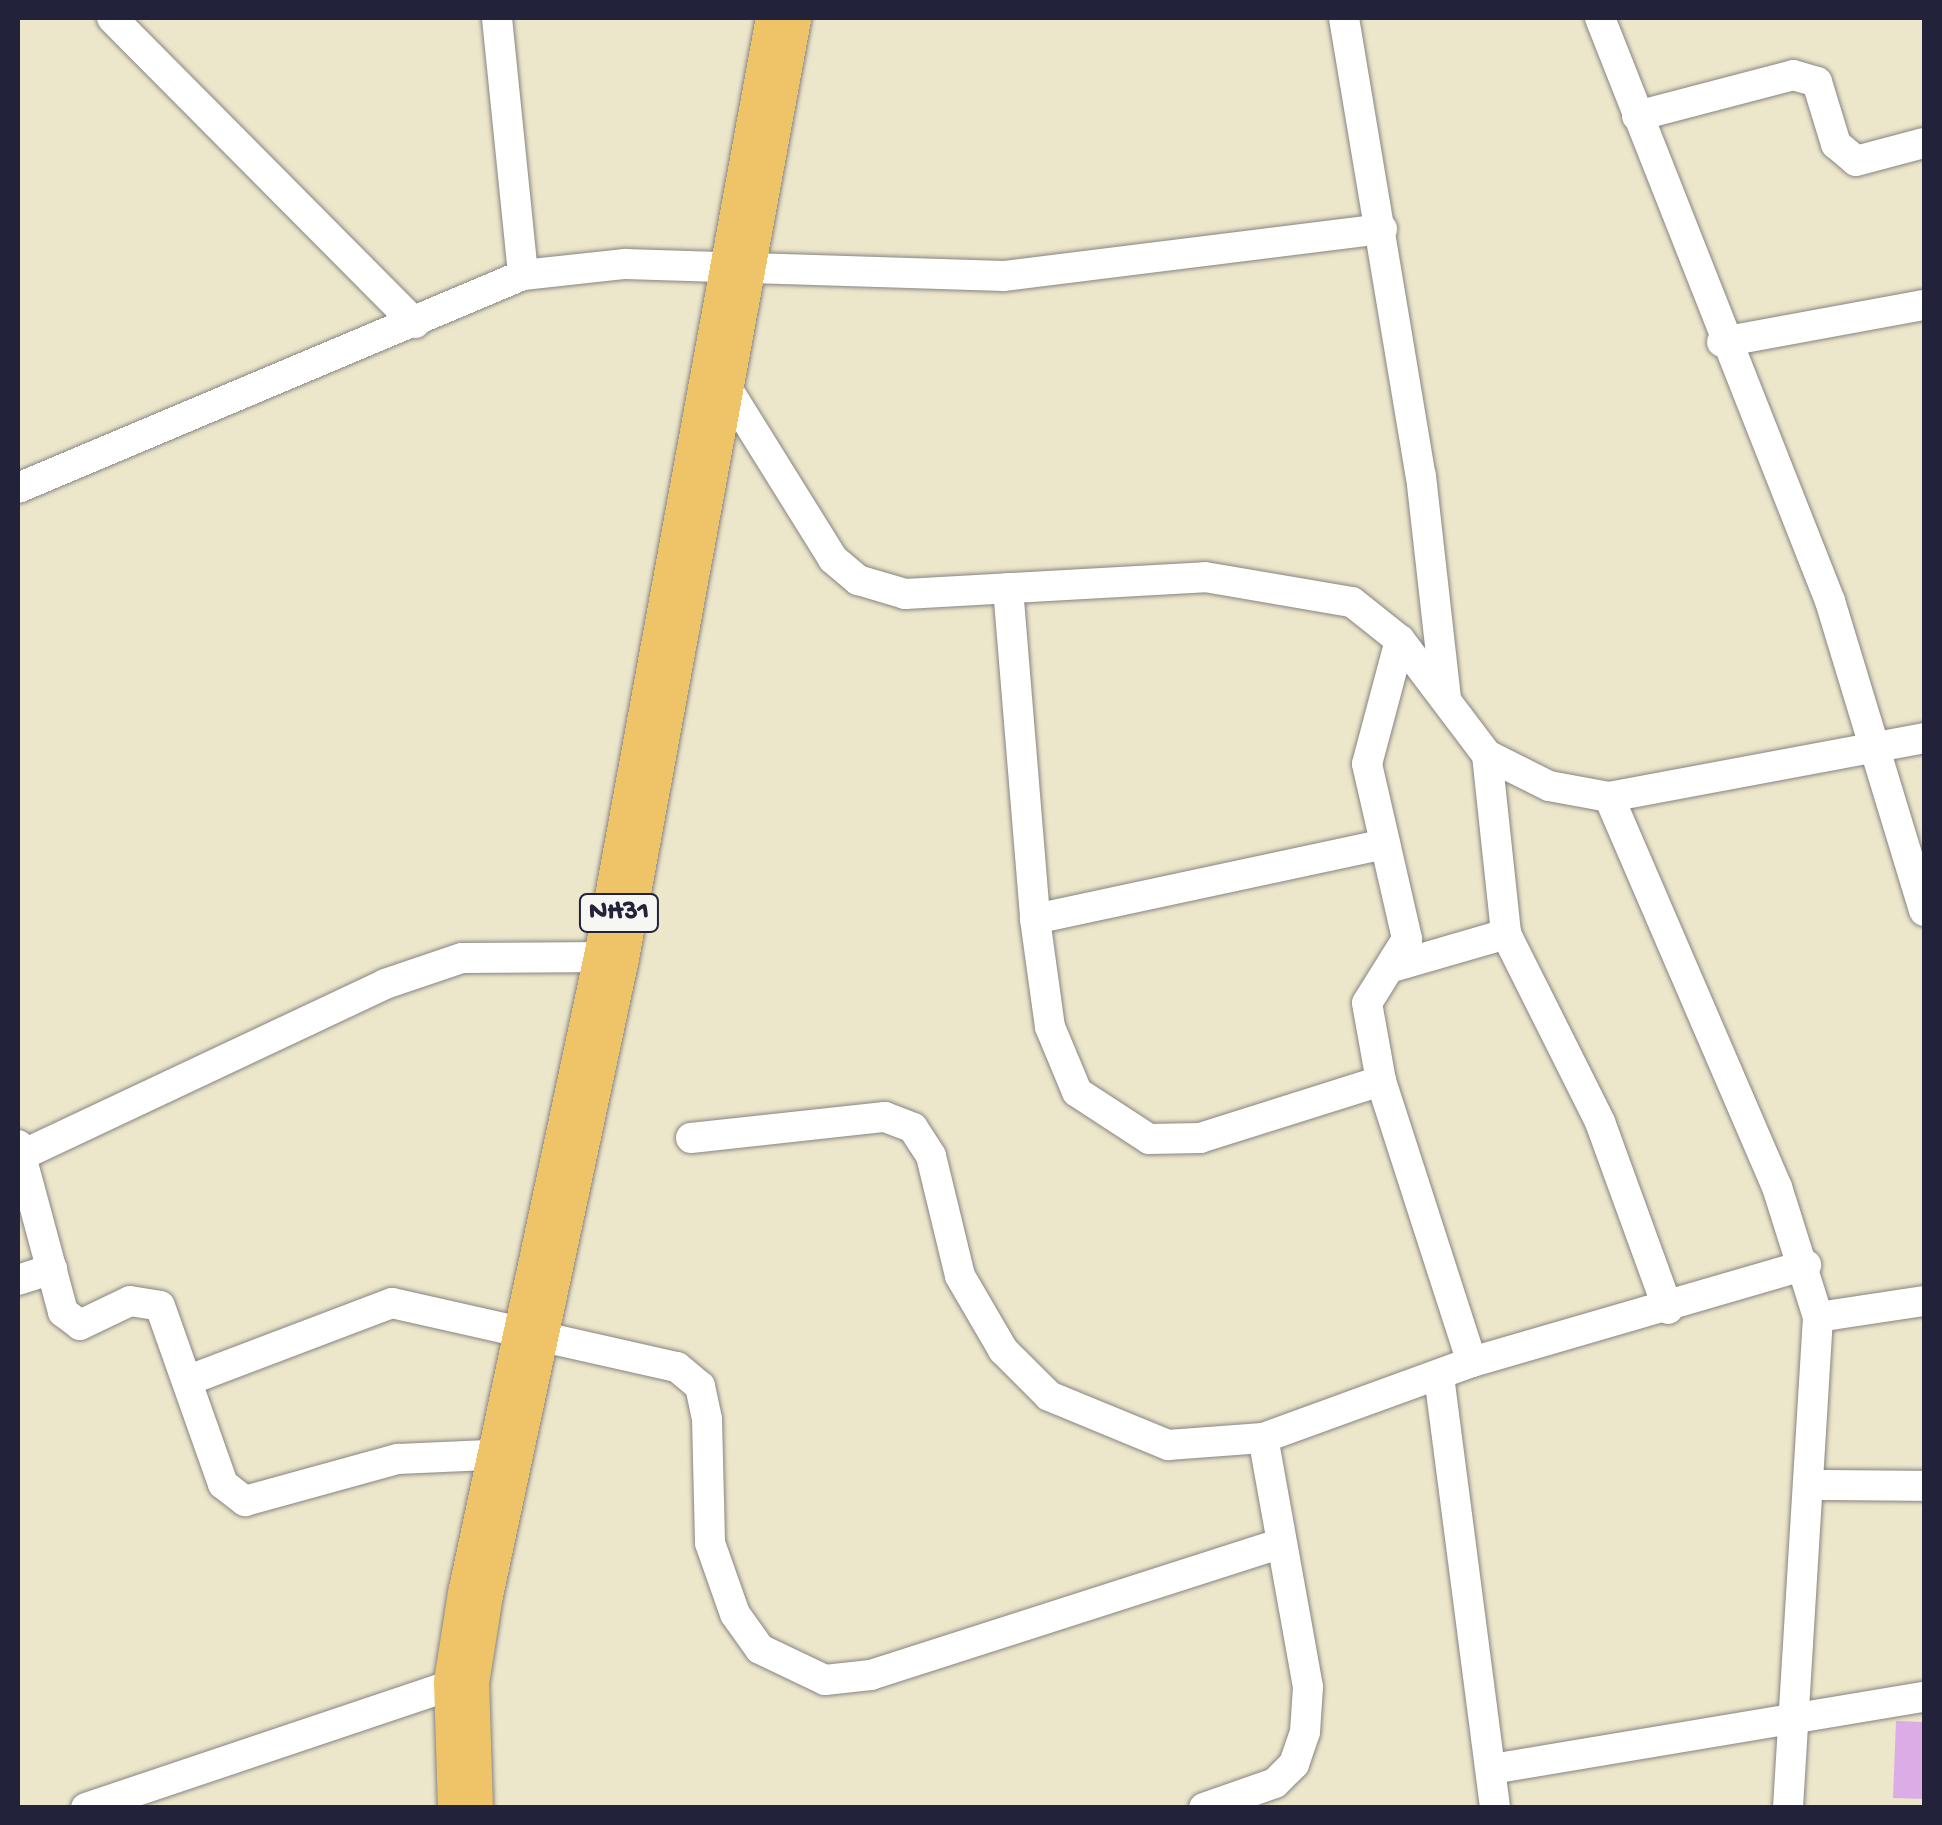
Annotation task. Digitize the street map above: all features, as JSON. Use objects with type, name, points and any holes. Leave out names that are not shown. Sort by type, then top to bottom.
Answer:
[{"type":"highway","name":"NH31","points":[[465,1808],[461,1682],[538,1335],[611,957],[733,268],[784,18]]},
{"type":"street","points":[[112,18],[415,323]]},
{"type":"street","points":[[497,18],[524,275]]},
{"type":"street","points":[[1344,18],[1382,230],[1446,699]]},
{"type":"street","points":[[1600,18],[1722,342],[1830,601],[1922,897]]},
{"type":"street","points":[[1636,116],[1793,75],[1817,82],[1836,144],[1856,161],[1924,143]]},
{"type":"street","points":[[18,488],[524,275],[624,264],[1004,276],[1382,230]]},
{"type":"street","points":[[1722,342],[1924,305]]},
{"type":"street","points":[[716,370],[833,559],[858,580],[905,594],[1204,577],[1289,586],[1352,602],[1400,640],[1488,756],[1548,786],[1609,796],[1924,738]]},
{"type":"street","points":[[1008,588],[1034,919],[1050,1027],[1077,1092],[1148,1140],[1200,1138],[1381,1081]]},
{"type":"street","points":[[1400,640],[1367,764],[1406,922],[1396,966],[1367,1004],[1381,1081],[1472,1362]]},
{"type":"street","points":[[1488,756],[1506,934],[1600,1122],[1668,1309]]},
{"type":"street","points":[[1609,796],[1806,1266],[1818,1317],[1813,1486],[1788,1808]]},
{"type":"street","points":[[1034,919],[1386,844]]},
{"type":"street","points":[[1396,966],[1506,934]]},
{"type":"street","points":[[510,1454],[398,1458],[246,1500],[222,1484],[189,1380],[160,1306],[130,1301],[80,1325],[63,1312],[52,1268],[24,1195],[19,1151],[385,984],[462,958],[611,957]]},
{"type":"street","points":[[691,1138],[885,1117],[913,1128],[931,1156],[960,1276],[1003,1350],[1050,1396],[1168,1446],[1263,1438],[1472,1362],[1668,1309],[1806,1266]]},
{"type":"street","points":[[18,1280],[52,1268]]},
{"type":"street","points":[[1818,1317],[1924,1302]]},
{"type":"street","points":[[189,1380],[392,1303],[677,1367],[700,1386],[718,1576],[760,1650],[792,1670],[871,1675],[1280,1544]]},
{"type":"street","points":[[1439,1376],[1495,1808]]},
{"type":"street","points":[[1204,1808],[1275,1783],[1294,1764],[1305,1732],[1308,1687],[1263,1438]]},
{"type":"street","points":[[1813,1486],[1924,1486]]},
{"type":"street","points":[[86,1808],[461,1682]]},
{"type":"street","points":[[1492,1769],[1796,1712],[1924,1696]]},
{"type":"building","points":[[1896,1721],[1924,1722],[1924,1799],[1893,1798]]}]
